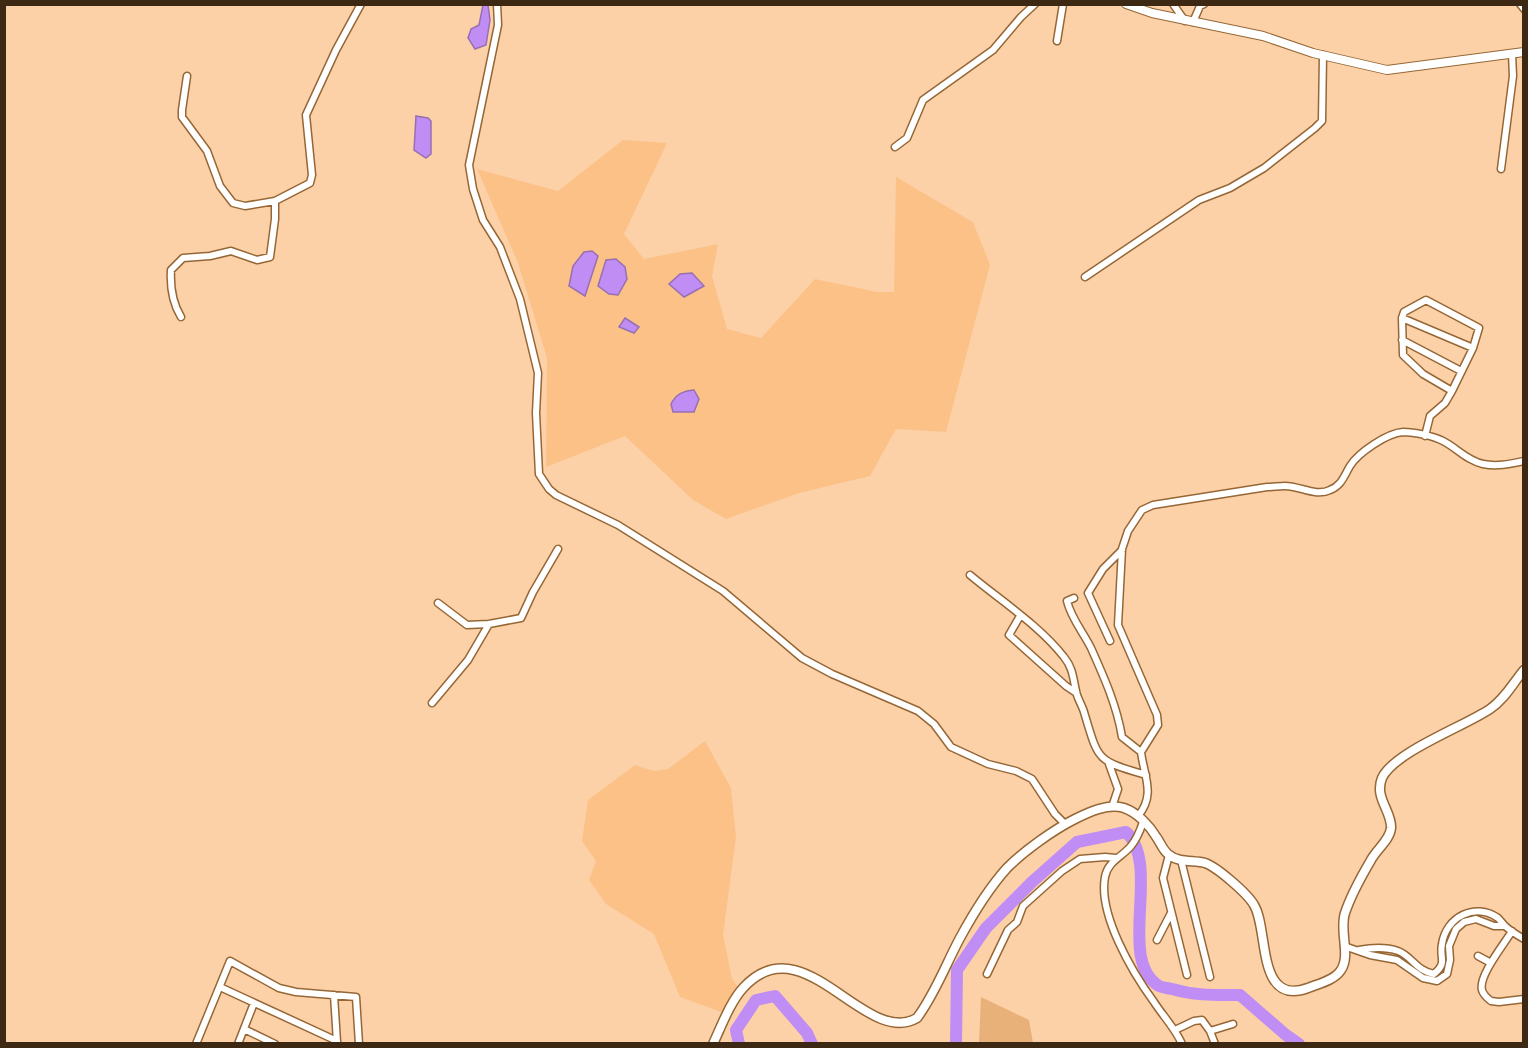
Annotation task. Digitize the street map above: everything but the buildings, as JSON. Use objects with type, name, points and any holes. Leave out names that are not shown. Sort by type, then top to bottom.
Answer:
[{"type":"main road","points":[[893,1033],[910,1026],[921,1011],[960,938],[1007,868],[1065,824],[1088,813],[1112,807],[1128,810],[1141,819],[1169,855],[1181,860],[1212,866],[1252,901],[1259,915],[1267,964],[1272,977],[1282,988],[1295,991],[1334,977],[1344,965],[1342,925],[1348,903],[1372,857],[1388,838],[1391,830],[1380,793],[1382,779],[1392,766],[1412,751],[1479,716],[1500,702],[1524,670]]},
{"type":"main road","points":[[713,1044],[738,995],[747,984],[760,975],[778,972],[796,976],[824,995]]},
{"type":"street","points":[[187,76],[182,117],[207,151],[220,186],[233,203],[245,206],[274,201],[310,183],[312,175],[306,115],[336,50],[361,4]]},
{"type":"street","points":[[497,4],[498,25],[469,165],[473,189],[483,220],[500,247],[520,299],[530,339],[538,373],[536,413],[539,474],[549,489],[556,495],[618,525],[723,591],[802,658],[832,674],[918,711],[934,724],[951,747],[988,764],[1016,771],[1032,779],[1055,814],[1065,824]]},
{"type":"street","points":[[895,147],[907,138],[923,100],[993,51],[1035,4]]},
{"type":"street","points":[[1057,41],[1063,4]]},
{"type":"street","points":[[1126,4],[1189,21],[1263,36],[1323,55],[1387,70],[1524,52]]},
{"type":"street","points":[[1173,4],[1189,21]]},
{"type":"street","points":[[1520,4],[1524,9]]},
{"type":"street","points":[[1189,21],[1201,5]]},
{"type":"street","points":[[1501,169],[1513,76],[1512,54]]},
{"type":"street","points":[[1085,277],[1199,200],[1230,188],[1264,168],[1315,129],[1322,121],[1323,55]]},
{"type":"street","points":[[181,317],[170,288],[171,270],[183,258],[210,256],[231,251],[257,260],[270,258],[275,219],[274,201]]},
{"type":"street","points":[[1425,436],[1430,416],[1445,403],[1452,391],[1473,348],[1479,328],[1426,300],[1404,312],[1402,318],[1403,355],[1423,374],[1452,391]]},
{"type":"street","points":[[1402,318],[1473,348]]},
{"type":"street","points":[[1402,340],[1461,371]]},
{"type":"street","points":[[1182,1044],[1175,1030],[1157,1008],[1129,965],[1107,913],[1104,893],[1105,876],[1116,858],[1130,847],[1138,836],[1143,810],[1149,795],[1142,752],[1158,725],[1157,715],[1118,625],[1122,549],[1128,531],[1142,510],[1153,505],[1267,487],[1286,486],[1317,493],[1324,492],[1338,485],[1346,476],[1351,464],[1387,436],[1405,432],[1443,441],[1465,457],[1482,464],[1504,465],[1524,461]]},
{"type":"street","points":[[438,603],[467,625],[489,624],[521,618],[558,549]]},
{"type":"street","points":[[1110,641],[1088,593],[1103,569],[1122,549]]},
{"type":"street","points":[[970,575],[1020,616],[1064,657],[1073,671],[1076,693],[1100,758],[1109,764],[1146,775]]},
{"type":"street","points":[[1074,598],[1067,601],[1070,610],[1090,646],[1118,712],[1122,737],[1142,752]]},
{"type":"street","points":[[1020,616],[1009,635],[1076,693]]},
{"type":"street","points":[[432,703],[468,660],[489,624]]},
{"type":"street","points":[[1109,764],[1118,789],[1112,807]]},
{"type":"street","points":[[1169,855],[1163,878],[1187,975]]},
{"type":"street","points":[[987,974],[1008,930],[1017,922],[1023,906],[1062,871],[1080,859],[1106,856],[1116,858]]},
{"type":"street","points":[[1181,860],[1210,977]]},
{"type":"street","points":[[1359,950],[1371,947],[1398,951],[1424,972],[1434,974],[1441,968],[1442,945],[1451,923],[1459,916],[1479,911],[1499,918],[1505,926],[1524,939]]},
{"type":"street","points":[[1157,940],[1171,913]]},
{"type":"street","points":[[1344,946],[1370,955],[1397,960],[1423,978],[1437,981],[1447,974],[1450,960],[1449,946],[1456,930],[1464,922],[1476,919],[1494,926],[1505,926]]},
{"type":"street","points":[[1512,931],[1491,963],[1482,982],[1482,990],[1491,1001],[1524,999]]},
{"type":"street","points":[[1397,960],[1398,951]]},
{"type":"street","points":[[1478,956],[1491,963]]},
{"type":"street","points":[[196,1044],[230,961],[279,988],[296,992],[356,997],[358,1044]]},
{"type":"street","points":[[220,987],[337,1042],[334,994]]},
{"type":"street","points":[[238,1044],[254,1003]]},
{"type":"street","points":[[1175,1030],[1194,1021],[1202,1020],[1210,1030],[1215,1044]]},
{"type":"street","points":[[1210,1030],[1233,1024]]},
{"type":"street","points":[[244,1029],[275,1044]]},
{"type":"shaded area","points":[[483,5],[488,5],[490,20],[486,45],[475,49],[468,38],[471,29],[479,25]]},
{"type":"shaded area","points":[[416,116],[428,118],[431,121],[431,154],[426,158],[414,150]]},
{"type":"shaded area","points":[[623,140],[667,143],[624,234],[644,259],[718,244],[712,276],[727,329],[761,338],[815,279],[877,292],[894,292],[896,177],[973,222],[990,265],[946,432],[896,429],[870,476],[799,493],[726,519],[693,500],[625,436],[546,467],[547,358],[518,263],[477,169],[558,191]]},
{"type":"shaded area","points":[[592,251],[598,256],[585,296],[569,286],[573,266],[584,252]]},
{"type":"shaded area","points":[[616,259],[625,267],[627,279],[618,295],[609,294],[598,286],[606,260]]},
{"type":"shaded area","points":[[692,273],[704,286],[684,297],[669,284],[680,274]]},
{"type":"shaded area","points":[[625,318],[639,327],[634,333],[619,327]]},
{"type":"shaded area","points":[[694,390],[699,399],[694,412],[673,412],[671,404],[675,398],[683,392]]},
{"type":"shaded area","points":[[705,741],[731,788],[736,837],[723,935],[732,979],[738,987],[724,1013],[680,997],[654,934],[606,904],[589,880],[596,861],[582,841],[588,800],[635,765],[654,771],[668,769]]},
{"type":"shaded area","points":[[981,997],[1029,1020],[1033,1043],[979,1043]]},
{"type":"waterway","points":[[956,1044],[957,970],[986,928],[1032,882],[1077,842],[1126,832],[1136,847],[1140,866],[1139,935],[1141,956],[1147,973],[1159,986],[1164,988],[1198,994],[1240,995],[1299,1044]]},
{"type":"waterway","points":[[739,1044],[736,1030],[756,1000],[775,996],[807,1033],[812,1044]]}]
